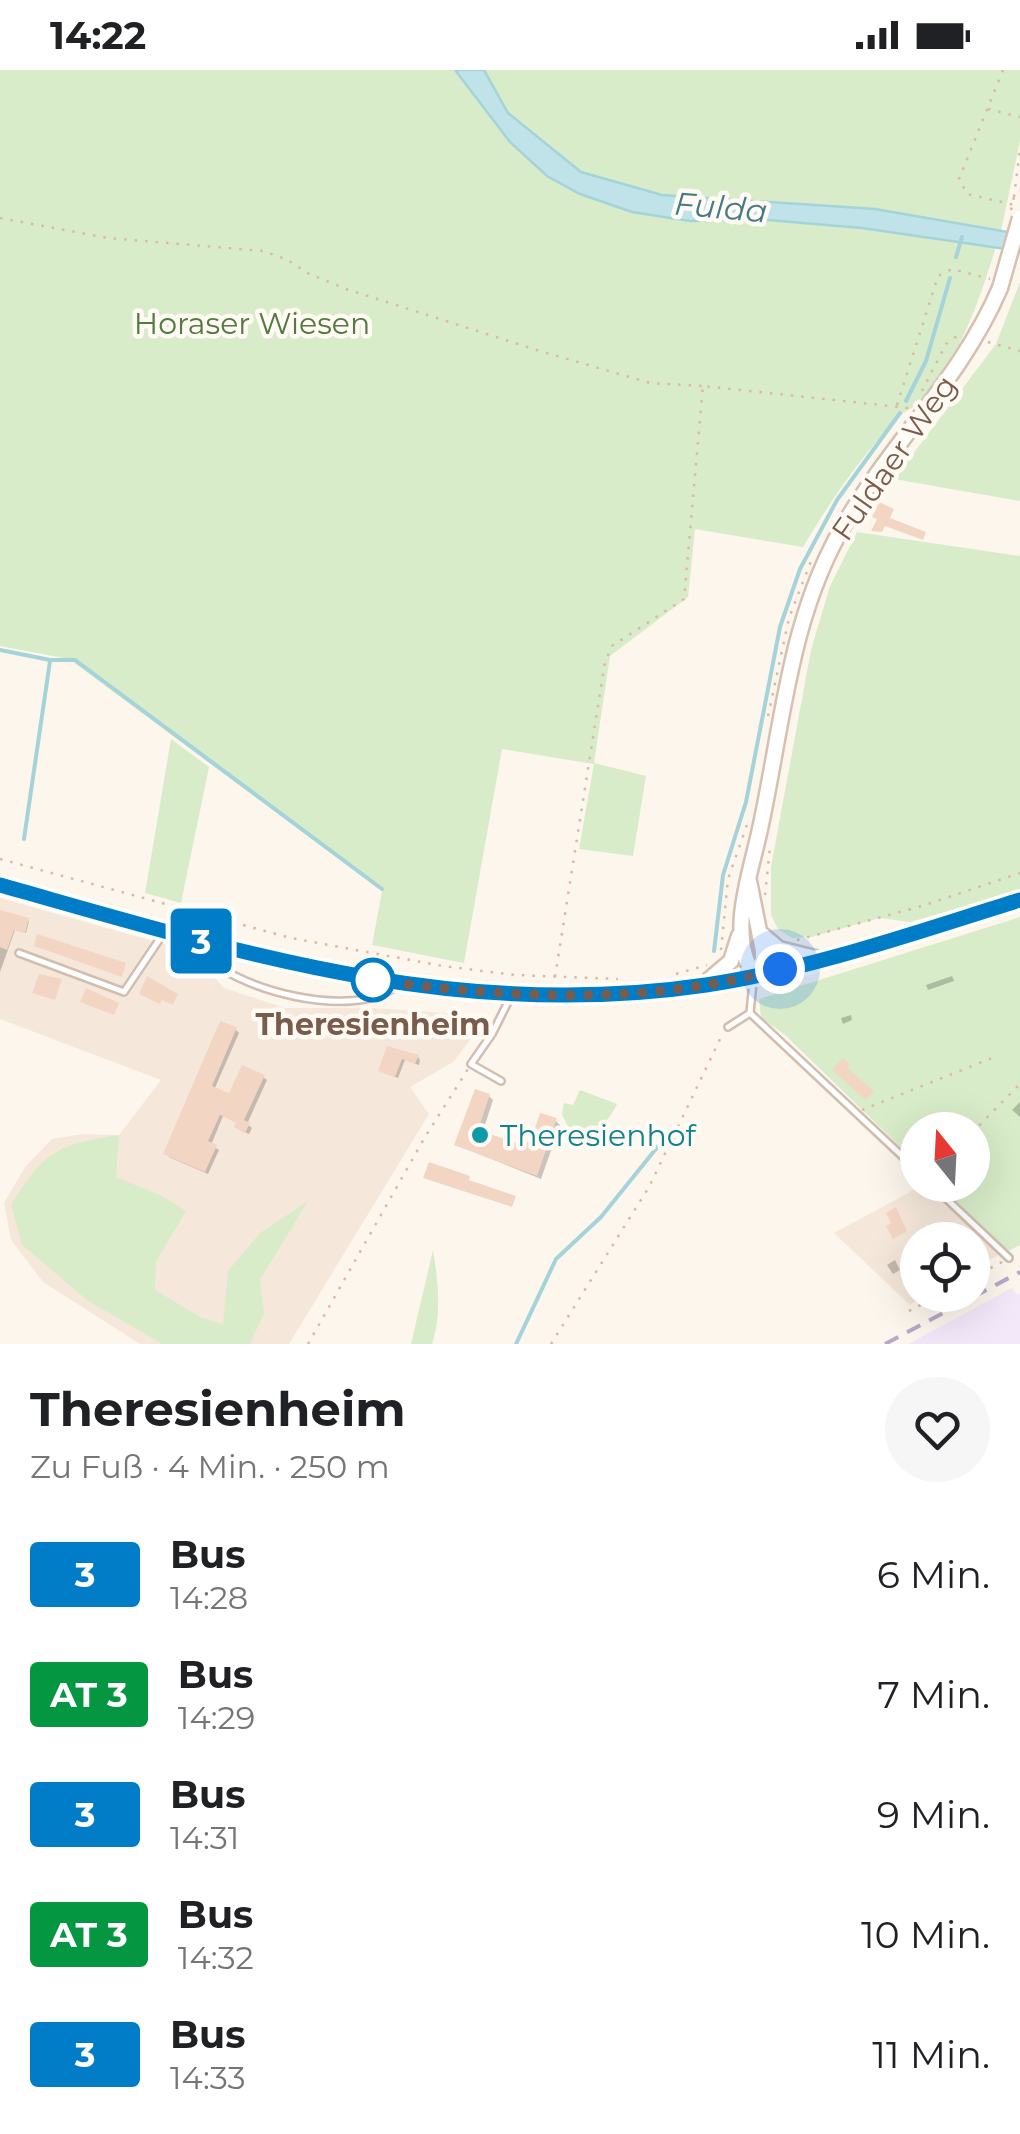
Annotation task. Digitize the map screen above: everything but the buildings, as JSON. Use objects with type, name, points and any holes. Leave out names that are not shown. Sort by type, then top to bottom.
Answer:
[{"type":"main road","name":"Fuldaer Weg","points":[[749,881],[763,960],[755,976],[746,963],[742,926],[749,881],[791,660],[818,576],[855,507],[958,368],[1001,285],[1020,218]]},
{"type":"main road","points":[[0,884],[297,965],[399,984],[512,995],[598,996],[755,976],[1020,900]]},
{"type":"main road","points":[[703,985],[731,961],[742,926]]},
{"type":"main road","points":[[759,932],[779,949],[818,959]]},
{"type":"lane","points":[[19,954],[124,992],[165,931]]},
{"type":"lane","points":[[200,941],[200,950],[217,967],[270,989],[348,1002],[388,993],[399,984]]},
{"type":"lane","points":[[755,976],[750,989],[750,1013],[900,1154]]},
{"type":"lane","points":[[500,1081],[472,1064],[512,995]]},
{"type":"lane","points":[[728,1027],[750,1013]]},
{"type":"lane","points":[[950,1202],[1009,1258]]},
{"type":"path","points":[[1002,70],[959,179],[961,188],[974,197],[1020,206]]},
{"type":"path","points":[[987,108],[1020,118]]},
{"type":"path","points":[[1014,197],[1020,149]]},
{"type":"path","points":[[0,218],[108,238],[263,252],[346,289],[650,383],[911,408]]},
{"type":"path","points":[[897,404],[938,276],[958,269],[1001,285]]},
{"type":"path","points":[[919,396],[946,344],[959,333],[966,333]]},
{"type":"path","points":[[980,350],[986,341],[1020,351]]},
{"type":"path","points":[[555,977],[605,662],[612,646],[684,599],[704,386]]},
{"type":"path","points":[[764,904],[770,843]]},
{"type":"path","points":[[0,859],[291,938],[444,966],[630,980]]},
{"type":"path","points":[[791,940],[905,911],[1020,873]]},
{"type":"path","points":[[666,975],[714,963]]},
{"type":"path","points":[[551,1344],[649,1187],[728,1027]]},
{"type":"path","points":[[856,1113],[996,1056]]},
{"type":"path","points":[[308,1344],[425,1137],[472,1064]]},
{"type":"path","points":[[990,1115],[1020,1084]]},
{"type":"path","points":[[990,1268],[1009,1258]]},
{"type":"shaded area","points":[[0,898],[192,952],[224,988],[285,1008],[373,1008],[489,1016],[453,1062],[410,1087],[429,1114],[289,1344],[140,1344],[43,1282],[11,1240],[4,1203],[25,1167],[52,1139],[83,1134],[119,1135],[161,1080],[0,1019]]},
{"type":"shaded area","points":[[900,1197],[900,1202],[946,1202],[967,1222],[900,1222],[900,1296],[834,1233]]},
{"type":"shaded area","points":[[990,1244],[1000,1254],[990,1260]]},
{"type":"shaded area","points":[[1012,1288],[1017,1295],[1020,1293],[1020,1344],[908,1344],[967,1312],[990,1312],[990,1300]]},
{"type":"green space","name":"Horaser Wiesen","points":[[0,70],[1020,70],[1020,141],[1001,231],[875,209],[662,195],[581,172],[552,148],[554,170],[690,221],[757,219],[862,228],[996,247],[959,346],[937,382],[924,399],[899,417],[859,463],[803,547],[695,529],[688,597],[610,656],[594,763],[646,776],[633,856],[579,849],[594,764],[502,749],[464,963],[372,945],[382,891],[69,659],[0,646]]},
{"type":"green space","points":[[1020,282],[1020,501],[894,479],[996,344]]},
{"type":"green space","points":[[857,532],[1020,556],[1020,891],[910,922],[880,918],[811,937],[792,938],[778,929],[771,915],[771,867],[811,650],[830,586]]},
{"type":"green space","points":[[171,739],[209,767],[181,903],[145,893]]},
{"type":"green space","points":[[1020,917],[1020,1245],[1008,1251],[990,1234],[990,1222],[978,1222],[958,1202],[990,1202],[990,1112],[900,1112],[900,1147],[784,1034],[761,1018],[759,999]]},
{"type":"green space","points":[[580,1090],[617,1104],[596,1130],[564,1137],[568,1127],[562,1114],[564,1103],[573,1105]]},
{"type":"green space","points":[[119,1135],[116,1177],[162,1196],[186,1211],[156,1262],[155,1290],[202,1318],[223,1324],[228,1271],[260,1233],[308,1201],[260,1280],[264,1313],[250,1344],[162,1344],[87,1300],[22,1245],[11,1205],[34,1172],[54,1153],[67,1147]]},
{"type":"green space","points":[[433,1250],[438,1297],[435,1333],[432,1344],[411,1344]]},
{"type":"water","name":"Fulda","points":[[455,70],[484,70],[508,113],[581,172],[662,195],[875,209],[1020,234],[1020,251],[862,228],[757,219],[690,221],[632,212],[580,194],[547,176],[510,142]]},
{"type":"waterway","points":[[956,257],[962,237]]},
{"type":"waterway","points":[[906,401],[926,361],[950,278]]},
{"type":"waterway","points":[[714,951],[723,875],[746,802],[780,627],[800,569],[837,500],[900,413]]},
{"type":"waterway","points":[[0,650],[50,660],[75,660],[382,889]]},
{"type":"waterway","points":[[24,839],[50,661]]},
{"type":"waterway","points":[[516,1344],[556,1259],[601,1217],[659,1145]]},
{"type":"railway","points":[[885,1344],[1020,1272]]},
{"type":"bus line","name":"3","points":[[0,885],[224,947],[336,973],[438,990],[549,997],[656,991],[755,976],[888,941],[1020,900]]},
{"type":"place","name":"Theresienheim","points":[[373,980]]},
{"type":"place","name":"Theresienhof","points":[[480,1135]]},
{"type":"route","points":[[373,980],[474,993],[598,996],[703,985],[780,969]]}]
